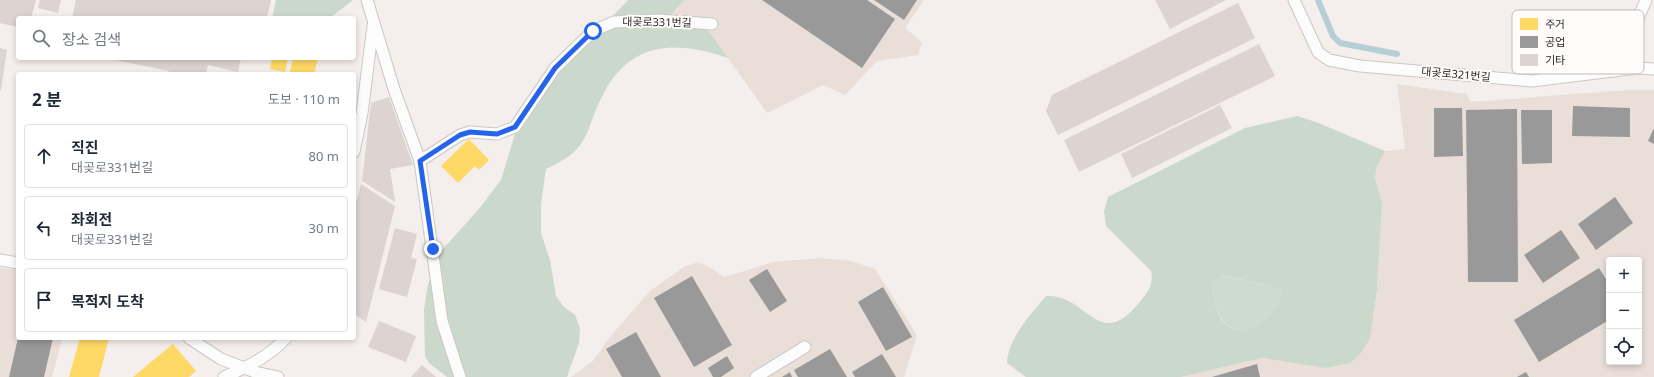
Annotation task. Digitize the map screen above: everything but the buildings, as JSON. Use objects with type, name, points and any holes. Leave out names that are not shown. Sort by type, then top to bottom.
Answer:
[{"type":"lane","points":[[367,0],[394,89],[420,161],[442,321],[460,377]]},
{"type":"lane","name":"대곶로321번길","points":[[1294,0],[1312,43],[1318,52],[1329,60],[1360,66],[1532,81],[1590,74]]},
{"type":"lane","points":[[1642,10],[1646,0]]},
{"type":"lane","name":"대곶로331번길","points":[[420,161],[460,135],[470,132],[497,134],[515,127],[555,68],[593,31],[614,22],[659,20],[712,24]]},
{"type":"lane","points":[[356,142],[362,113],[373,21]]},
{"type":"lane","name":"대곶로321번길","points":[[1644,68],[1654,69]]},
{"type":"lane","points":[[0,260],[16,263]]},
{"type":"lane","points":[[192,340],[221,359],[245,368],[278,377]]},
{"type":"lane","points":[[224,377],[245,368],[279,346],[284,340]]},
{"type":"lane","points":[[756,377],[805,347]]},
{"type":"shaded area","points":[[685,0],[924,0],[905,28],[922,42],[918,55],[877,61],[845,95],[823,85],[767,113],[703,23],[664,21]]},
{"type":"shaded area","points":[[1397,84],[1467,94],[1470,102],[1627,90],[1654,90],[1654,377],[1181,377],[1262,358],[1325,368],[1370,338],[1377,291],[1382,203],[1375,178],[1377,166],[1385,151],[1405,149]]},
{"type":"shaded area","points":[[821,258],[851,261],[875,269],[917,335],[904,377],[571,377],[593,361],[609,338],[650,291],[684,267],[698,262],[725,277],[773,262]]},
{"type":"shaded area","points":[[0,268],[16,270],[16,340],[61,340],[52,377],[0,377]]},
{"type":"shaded area","points":[[1221,275],[1273,287],[1281,293],[1275,308],[1264,321],[1248,329],[1240,330],[1227,325],[1216,308],[1213,294],[1212,281]]},
{"type":"green space","points":[[276,0],[353,0],[333,16],[272,16]]},
{"type":"green space","points":[[628,0],[685,0],[665,20],[703,23],[728,58],[687,48],[652,50],[636,57],[622,68],[610,83],[579,147],[568,157],[546,169],[541,204],[541,233],[550,260],[556,296],[563,306],[575,315],[580,328],[579,343],[567,377],[447,377],[429,363],[425,356],[424,309],[428,284],[443,249],[478,210],[501,180],[515,134],[561,70]]},
{"type":"green space","points":[[1297,116],[1316,122],[1385,151],[1377,166],[1375,178],[1382,203],[1377,291],[1370,338],[1362,352],[1350,363],[1325,368],[1262,358],[1181,377],[1026,377],[1007,363],[1011,345],[1021,327],[1046,296],[1060,297],[1102,322],[1113,323],[1125,317],[1148,292],[1152,276],[1151,271],[1106,226],[1104,211],[1108,197],[1245,128]],"holes":[[[1222,275],[1273,287],[1281,293],[1279,300],[1270,315],[1256,326],[1240,330],[1227,325],[1219,314],[1214,301],[1212,281]]]},
{"type":"waterway","points":[[1318,0],[1333,36],[1340,43],[1397,54]]},
{"type":"route","points":[[433,249],[420,161],[460,135],[470,132],[497,134],[506,132],[515,127],[555,68],[593,31]]}]
